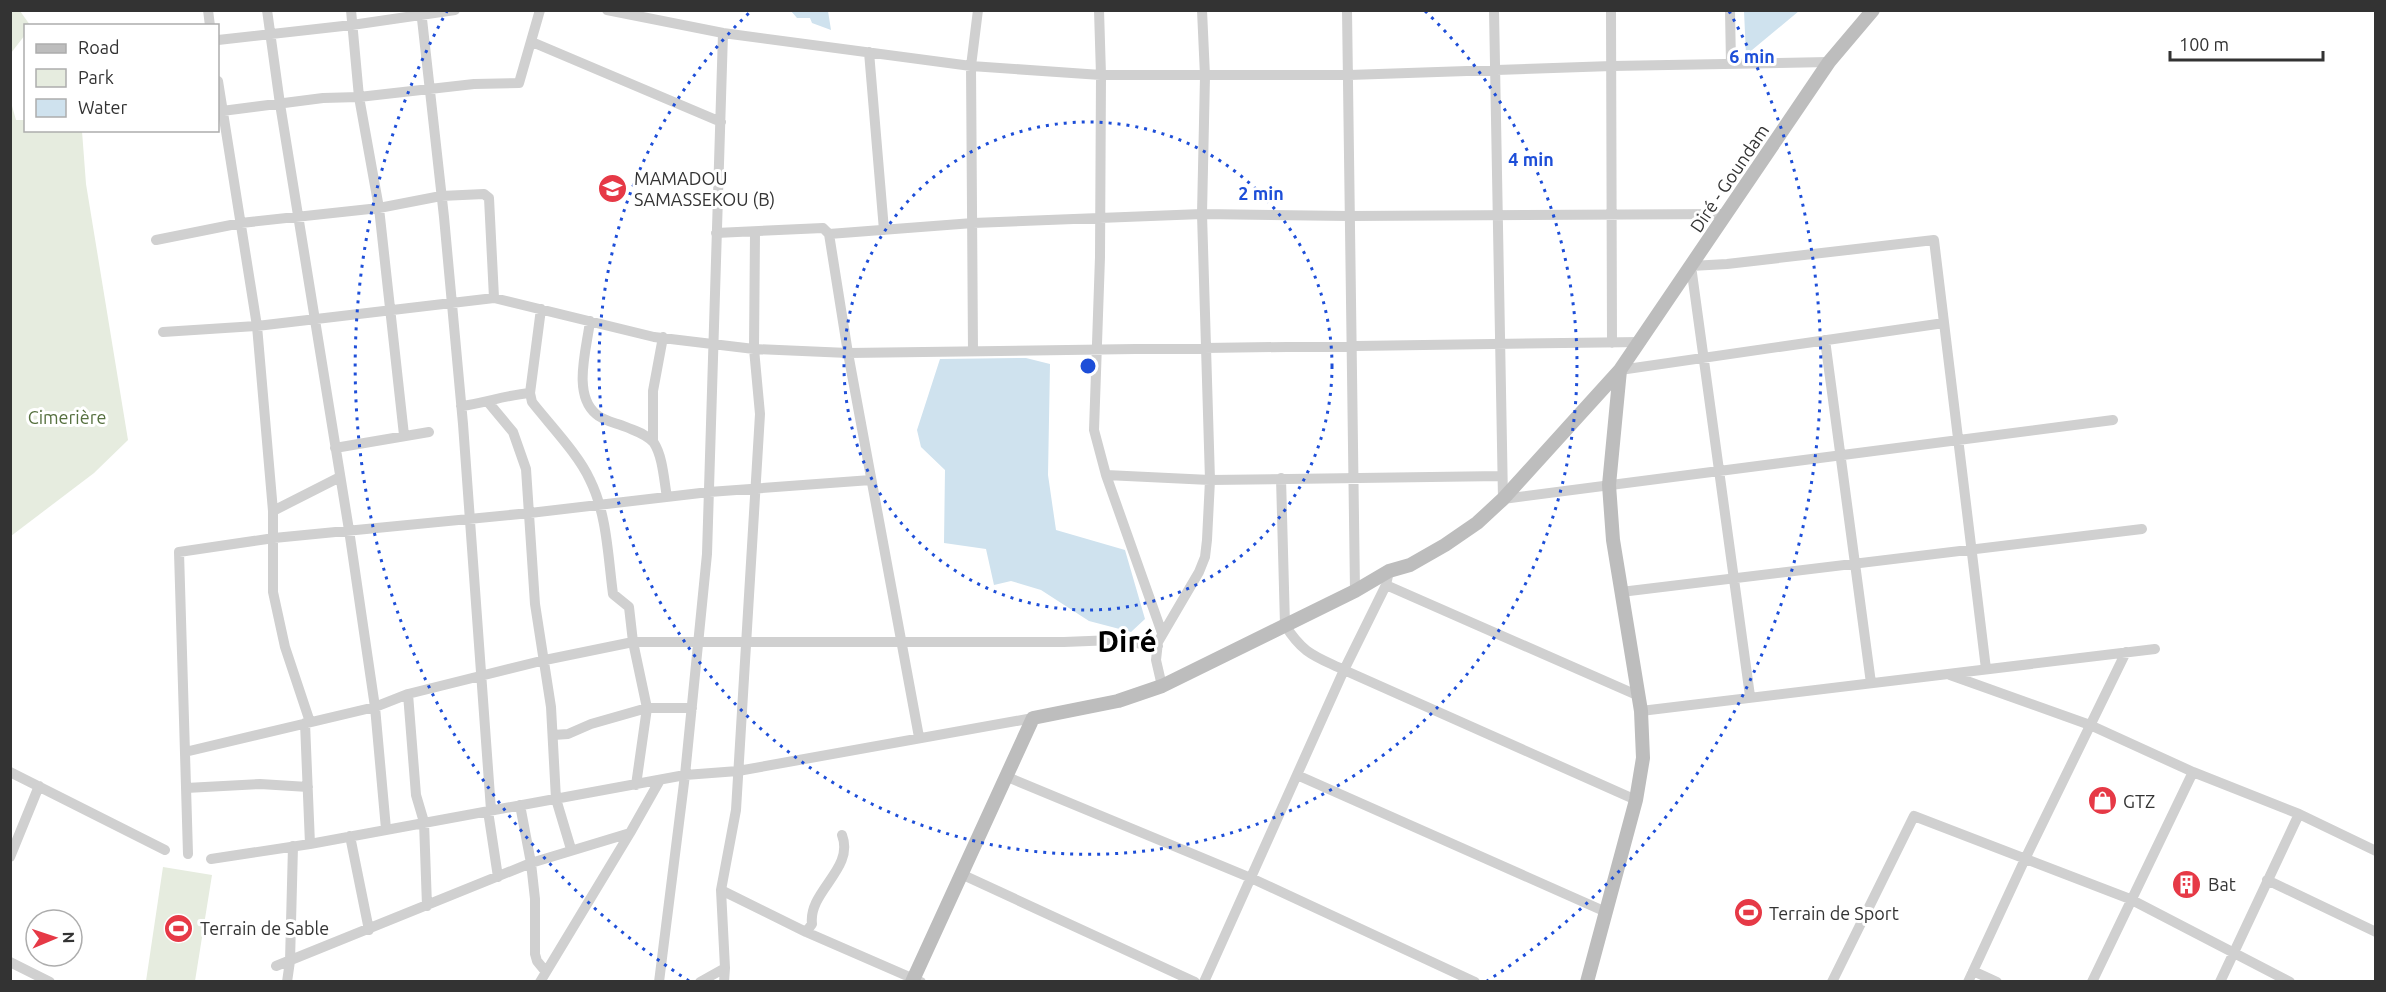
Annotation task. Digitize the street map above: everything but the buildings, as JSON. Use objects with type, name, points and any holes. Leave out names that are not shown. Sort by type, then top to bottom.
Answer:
[{"type":"main road","name":"Diré - Goundam","points":[[1033,718],[1119,701],[1162,686],[1355,591],[1388,578],[1445,545],[1477,523],[1503,499],[1620,370],[1829,62],[1874,10]]},
{"type":"main road","points":[[1587,981],[1636,800],[1643,758],[1641,711],[1613,540],[1609,485],[1620,370]]},
{"type":"main road","points":[[916,980],[961,874],[1033,718]]},
{"type":"street","points":[[267,10],[375,707],[386,829]]},
{"type":"street","points":[[351,10],[360,97],[379,208],[404,435]]},
{"type":"street","points":[[219,40],[352,26],[421,13],[455,10]]},
{"type":"street","points":[[222,111],[323,98],[360,97],[474,84],[519,83],[540,10]]},
{"type":"street","points":[[607,10],[723,33],[971,66],[1101,75],[1349,75],[1497,69],[1829,62]]},
{"type":"street","points":[[973,351],[971,66],[978,10]]},
{"type":"street","points":[[1099,10],[1100,216],[1095,430],[1106,475],[1162,633]]},
{"type":"street","points":[[1162,686],[1156,660],[1158,646],[1162,633],[1205,556],[1210,480],[1208,348],[1202,214],[1205,76],[1202,10]]},
{"type":"street","points":[[1347,10],[1355,591]]},
{"type":"street","points":[[1494,10],[1497,69],[1497,214],[1503,499],[2113,420]]},
{"type":"street","points":[[1611,10],[1612,342]]},
{"type":"street","points":[[1730,10],[1731,64]]},
{"type":"street","points":[[421,13],[452,303],[483,676],[490,811],[498,877]]},
{"type":"street","points":[[658,981],[685,775],[707,554],[723,33]]},
{"type":"street","points":[[532,42],[721,122]]},
{"type":"street","points":[[869,52],[884,230]]},
{"type":"street","points":[[219,88],[257,326],[273,511],[273,592],[285,647],[308,723],[310,844]]},
{"type":"street","points":[[156,240],[241,223],[379,208],[441,196],[484,194],[489,198],[494,298]]},
{"type":"street","points":[[829,234],[973,222],[1100,216],[1726,213]]},
{"type":"street","points":[[716,233],[755,233],[823,228],[829,234],[848,353],[919,737]]},
{"type":"street","points":[[724,981],[721,890],[736,810],[760,414],[754,349],[755,233]]},
{"type":"street","points":[[1750,696],[1691,266],[1727,264],[1934,240],[1986,669]]},
{"type":"street","points":[[163,332],[257,326],[494,298],[654,337],[754,349],[848,353],[1641,342]]},
{"type":"street","points":[[541,309],[530,393],[532,402],[590,479],[600,505],[613,594],[629,607],[633,642],[647,708],[636,784]]},
{"type":"street","points":[[590,321],[582,381],[586,404],[597,416],[643,434],[653,442]]},
{"type":"street","points":[[1620,370],[1944,323]]},
{"type":"street","points":[[663,337],[653,391],[653,442],[667,497]]},
{"type":"street","points":[[1825,340],[1871,682]]},
{"type":"street","points":[[461,406],[488,402],[508,395],[530,393]]},
{"type":"street","points":[[488,402],[513,432],[526,470],[535,604],[551,707],[556,799],[571,849]]},
{"type":"street","points":[[335,448],[429,432]]},
{"type":"street","points":[[1106,475],[1210,480],[1353,476],[1502,476]]},
{"type":"street","points":[[273,511],[340,477]]},
{"type":"street","points":[[1281,478],[1285,625],[1297,643],[1344,670],[1636,800]]},
{"type":"street","points":[[188,854],[179,552],[274,538],[530,513],[709,492],[871,480]]},
{"type":"street","points":[[1621,592],[2142,529]]},
{"type":"street","points":[[1204,981],[1344,670],[1388,578],[1639,696]]},
{"type":"street","points":[[185,752],[375,707],[408,694],[544,660],[633,642],[1114,640],[1158,646]]},
{"type":"street","points":[[1641,711],[1750,696],[2155,649]]},
{"type":"street","points":[[1997,981],[1970,976],[2127,652]]},
{"type":"street","points":[[1947,674],[2090,725],[2193,772],[2299,814],[2376,851]]},
{"type":"street","points":[[408,694],[416,795],[424,822],[427,906]]},
{"type":"street","points":[[553,735],[568,734],[591,724],[647,708],[692,708]]},
{"type":"street","points":[[211,859],[310,844],[685,775],[738,771],[1033,718]]},
{"type":"street","points":[[10,772],[165,850]]},
{"type":"street","points":[[2092,981],[2193,772]]},
{"type":"street","points":[[1297,775],[1606,912]]},
{"type":"street","points":[[1005,776],[1251,878],[1475,981]]},
{"type":"street","points":[[543,977],[660,780]]},
{"type":"street","points":[[186,788],[260,784],[308,788]]},
{"type":"street","points":[[10,857],[39,786]]},
{"type":"street","points":[[520,805],[535,899],[535,954],[543,977]]},
{"type":"street","points":[[2220,981],[2299,814]]},
{"type":"street","points":[[1832,981],[1914,816],[2130,899],[2290,981]]},
{"type":"street","points":[[276,966],[531,863],[630,833]]},
{"type":"street","points":[[806,932],[812,924],[810,913],[842,860],[845,844],[842,835]]},
{"type":"street","points":[[350,836],[369,930]]},
{"type":"street","points":[[287,981],[290,961],[294,846]]},
{"type":"street","points":[[961,874],[1194,981]]},
{"type":"street","points":[[2267,880],[2376,933]]},
{"type":"street","points":[[721,890],[806,932],[916,980]]},
{"type":"street","points":[[10,962],[50,981]]},
{"type":"street","points":[[700,981],[725,968]]},
{"type":"green space","points":[[11,10],[20,11],[29,24],[24,24],[24,36],[11,53]]},
{"type":"green space","name":"Cimerière","points":[[10,99],[16,120],[24,120],[24,132],[82,132],[86,184],[128,440],[94,473],[11,536]]},
{"type":"green space","name":"Terrain de Sable","points":[[163,867],[212,875],[195,981],[146,981]]},
{"type":"water","points":[[1744,10],[1799,11],[1746,55]]},
{"type":"water","points":[[791,11],[828,11],[831,30],[812,23],[810,18],[797,18]]},
{"type":"water","points":[[1026,358],[1050,364],[1048,475],[1056,530],[1125,550],[1145,619],[1131,632],[1089,621],[1041,590],[1011,581],[994,585],[986,549],[944,543],[945,470],[921,447],[917,430],[940,359]]},
{"type":"place","name":"MAMADOU SAMASSEKOU (B)","points":[[613,188]]},
{"type":"place","name":"GTZ","points":[[2102,801]]},
{"type":"place","name":"Bat","points":[[2187,884]]},
{"type":"place","name":"Terrain de Sport","points":[[1748,913]]},
{"type":"place","name":"Terrain de Sable","points":[[179,928]]},
{"type":"district","name":"Diré","points":[[1127,641]]}]
